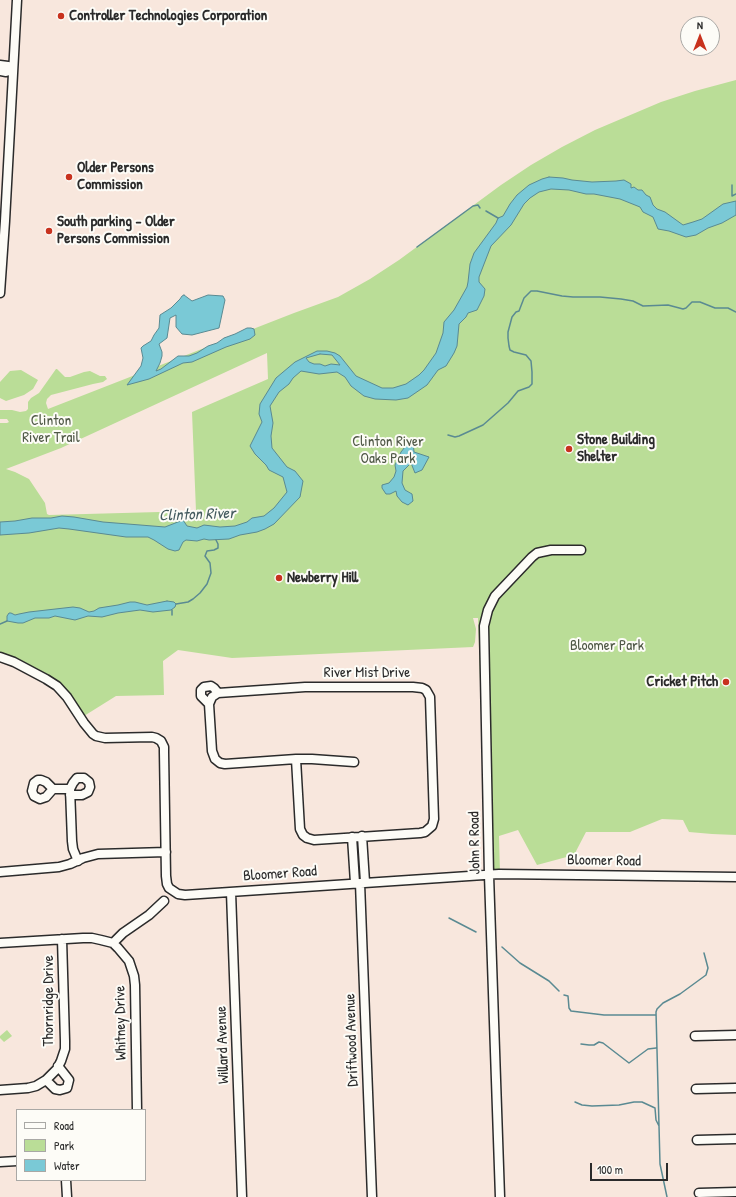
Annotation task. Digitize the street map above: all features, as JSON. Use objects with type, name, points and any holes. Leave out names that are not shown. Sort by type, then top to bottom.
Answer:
[{"type":"street","points":[[0,293],[17,0]]},
{"type":"street","points":[[0,65],[8,66],[13,70]]},
{"type":"street","points":[[0,71],[6,72],[13,70]]},
{"type":"street","name":"John R Road","points":[[500,1197],[489,875],[484,626],[488,610],[495,596],[537,553],[551,550],[582,550]]},
{"type":"street","name":"Bloomer Road","points":[[0,657],[14,662],[46,678],[57,686],[67,697],[84,723],[96,736],[105,738],[152,737],[160,741],[164,747],[167,884],[169,888],[175,892],[185,895],[489,875],[530,874],[736,877]]},
{"type":"street","name":"River Mist Drive","points":[[211,686],[218,693],[319,687],[413,686],[426,690],[430,697],[434,820],[432,826],[425,832],[420,833],[314,840],[307,838],[300,829],[296,759],[225,764],[217,761],[214,759],[212,751],[209,704],[201,696],[201,690],[204,687],[211,686]]},
{"type":"street","points":[[209,704],[212,697],[218,693]]},
{"type":"street","points":[[296,759],[321,759],[354,762]]},
{"type":"street","points":[[53,788],[70,792],[72,841],[73,849],[78,861]]},
{"type":"street","points":[[360,883],[362,836]]},
{"type":"street","points":[[352,837],[360,883]]},
{"type":"street","points":[[0,872],[58,867],[90,856],[104,853],[166,852]]},
{"type":"street","name":"Driftwood Avenue","points":[[360,883],[372,1197]]},
{"type":"street","name":"Willard Avenue","points":[[231,892],[242,1197]]},
{"type":"street","points":[[0,943],[92,938],[113,944],[123,933],[149,915],[164,901]]},
{"type":"street","name":"Thornridge Drive","points":[[0,1090],[36,1086],[46,1080],[61,1061],[65,1049],[62,939]]},
{"type":"street","name":"Whitney Drive","points":[[113,944],[129,961],[134,976],[137,1109]]},
{"type":"street","points":[[695,1036],[736,1035]]},
{"type":"street","points":[[46,1080],[55,1089],[60,1090],[67,1088],[69,1080],[58,1066]]},
{"type":"street","points":[[696,1089],[736,1088]]},
{"type":"street","points":[[697,1140],[736,1139]]},
{"type":"street","points":[[0,1162],[16,1161]]},
{"type":"street","points":[[66,1181],[67,1197]]},
{"type":"street","points":[[699,1193],[736,1192]]},
{"type":"green space","points":[[736,80],[736,835],[689,832],[683,820],[662,819],[630,832],[586,832],[574,855],[537,865],[518,830],[499,836],[500,873],[486,874],[478,618],[473,618],[476,629],[473,647],[232,658],[178,650],[163,661],[164,695],[116,696],[84,716],[62,690],[0,657],[0,423],[9,422],[7,419],[0,419],[0,410],[20,412],[26,411],[28,409],[28,402],[39,393],[56,369],[65,377],[90,371],[100,376],[105,376],[107,379],[103,382],[51,395],[47,399],[46,403],[48,409],[338,297],[370,279],[399,260],[501,185],[562,147],[595,130],[661,102]],"holes":[[[267,353],[268,379],[192,412],[196,511],[49,515],[47,514],[45,503],[29,479],[6,469],[61,448]]]},
{"type":"green space","points":[[21,370],[38,380],[33,389],[24,395],[6,401],[0,398],[0,382],[10,371]]},
{"type":"green space","points":[[7,1030],[12,1036],[4,1042],[0,1036]]},
{"type":"water","points":[[549,177],[592,182],[624,180],[631,184],[631,188],[634,187],[638,190],[642,190],[650,197],[653,205],[657,209],[665,212],[683,225],[702,219],[723,204],[736,201],[736,215],[696,235],[686,237],[658,229],[653,217],[643,212],[640,207],[620,199],[569,190],[551,189],[539,192],[530,198],[524,204],[511,225],[491,246],[479,277],[479,282],[485,289],[484,296],[477,310],[468,313],[459,324],[457,346],[454,353],[446,366],[438,370],[427,385],[408,398],[396,400],[375,399],[364,396],[351,386],[345,377],[337,372],[319,374],[301,371],[279,392],[270,406],[273,423],[271,436],[272,448],[287,467],[295,471],[303,481],[300,497],[274,524],[265,529],[229,539],[204,539],[197,541],[186,540],[183,542],[179,550],[175,551],[168,549],[148,537],[126,537],[59,528],[29,533],[0,535],[0,522],[32,518],[51,518],[62,516],[103,522],[165,527],[183,520],[187,526],[197,528],[204,525],[220,527],[235,526],[247,522],[252,518],[264,516],[274,508],[287,492],[283,477],[269,470],[250,446],[262,422],[259,414],[260,404],[276,378],[295,362],[317,351],[335,353],[340,356],[356,376],[382,388],[393,388],[406,384],[419,375],[436,353],[443,333],[444,322],[454,310],[467,287],[470,264],[474,253],[498,218],[503,216],[517,195],[529,185]],"holes":[[[320,354],[332,355],[340,365],[331,364],[325,366],[314,364],[309,362],[306,358]]]},
{"type":"water","points":[[184,295],[192,301],[208,295],[223,296],[225,300],[219,328],[192,335],[182,334],[176,327],[176,315],[170,318],[167,338],[159,344],[162,356],[156,371],[178,356],[189,356],[197,353],[224,338],[247,328],[254,329],[255,335],[250,339],[226,347],[192,362],[183,363],[149,379],[127,385],[141,366],[143,358],[141,348],[151,341],[159,328],[160,315],[171,308]]},
{"type":"water","points":[[413,440],[414,452],[429,457],[422,470],[415,473],[411,463],[403,471],[402,483],[405,490],[412,494],[413,501],[408,505],[402,502],[397,496],[396,491],[386,494],[382,488],[382,485],[389,483],[394,477],[396,471],[395,465],[401,452],[408,443]]},
{"type":"water","points":[[167,601],[174,602],[176,604],[175,607],[171,610],[153,612],[140,610],[102,617],[88,616],[75,620],[55,616],[49,618],[35,618],[23,623],[7,621],[7,616],[9,613],[15,615],[73,607],[89,612],[99,608],[130,602],[147,605]]},
{"type":"waterway","points":[[732,185],[732,196],[736,194]]},
{"type":"waterway","points":[[417,247],[473,206],[478,205],[480,208]]},
{"type":"waterway","points":[[486,211],[498,218]]},
{"type":"waterway","points":[[448,435],[455,437],[459,436],[483,425],[508,403],[518,391],[529,387],[532,384],[531,361],[526,355],[510,350],[508,338],[512,317],[519,311],[524,298],[531,291],[573,297],[621,299],[633,301],[643,306],[668,305],[683,309],[692,302],[700,302],[715,308],[728,308],[736,312]]},
{"type":"waterway","points":[[176,604],[188,602],[193,599],[207,584],[211,573],[210,563],[205,556],[207,551],[218,548],[216,540]]},
{"type":"waterway","points":[[172,610],[172,615]]},
{"type":"waterway","points":[[0,624],[7,621]]},
{"type":"waterway","points":[[449,918],[476,932]]},
{"type":"waterway","points":[[502,947],[520,963],[549,981],[559,991]]},
{"type":"waterway","points":[[667,1197],[660,1164],[656,1012],[663,1003],[680,994],[706,975],[708,968],[704,953]]},
{"type":"waterway","points":[[564,995],[568,996],[569,1008],[571,1011],[604,1015],[656,1015]]},
{"type":"waterway","points":[[581,1044],[594,1045],[599,1042],[603,1043],[629,1063],[648,1049],[656,1048]]},
{"type":"waterway","points":[[575,1102],[582,1105],[592,1106],[642,1102],[655,1108],[656,1120],[659,1126]]},
{"type":"place","name":"Controller Technologies Corporation","points":[[61,16]]},
{"type":"place","name":"Older Persons Commission","points":[[69,177]]},
{"type":"place","name":"South parking - Older Persons Commission","points":[[49,231]]},
{"type":"place","name":"Stone Building Shelter","points":[[569,449]]},
{"type":"place","name":"Newberry Hill","points":[[279,578]]},
{"type":"place","name":"Cricket Pitch","points":[[726,682]]},
{"type":"park label","name":"Clinton River Trail","points":[[51,430]]},
{"type":"park label","name":"Clinton River Oaks Park","points":[[388,450]]},
{"type":"park label","name":"Bloomer Park","points":[[607,646]]},
{"type":"water label","name":"Clinton River","points":[[197,515]]}]
